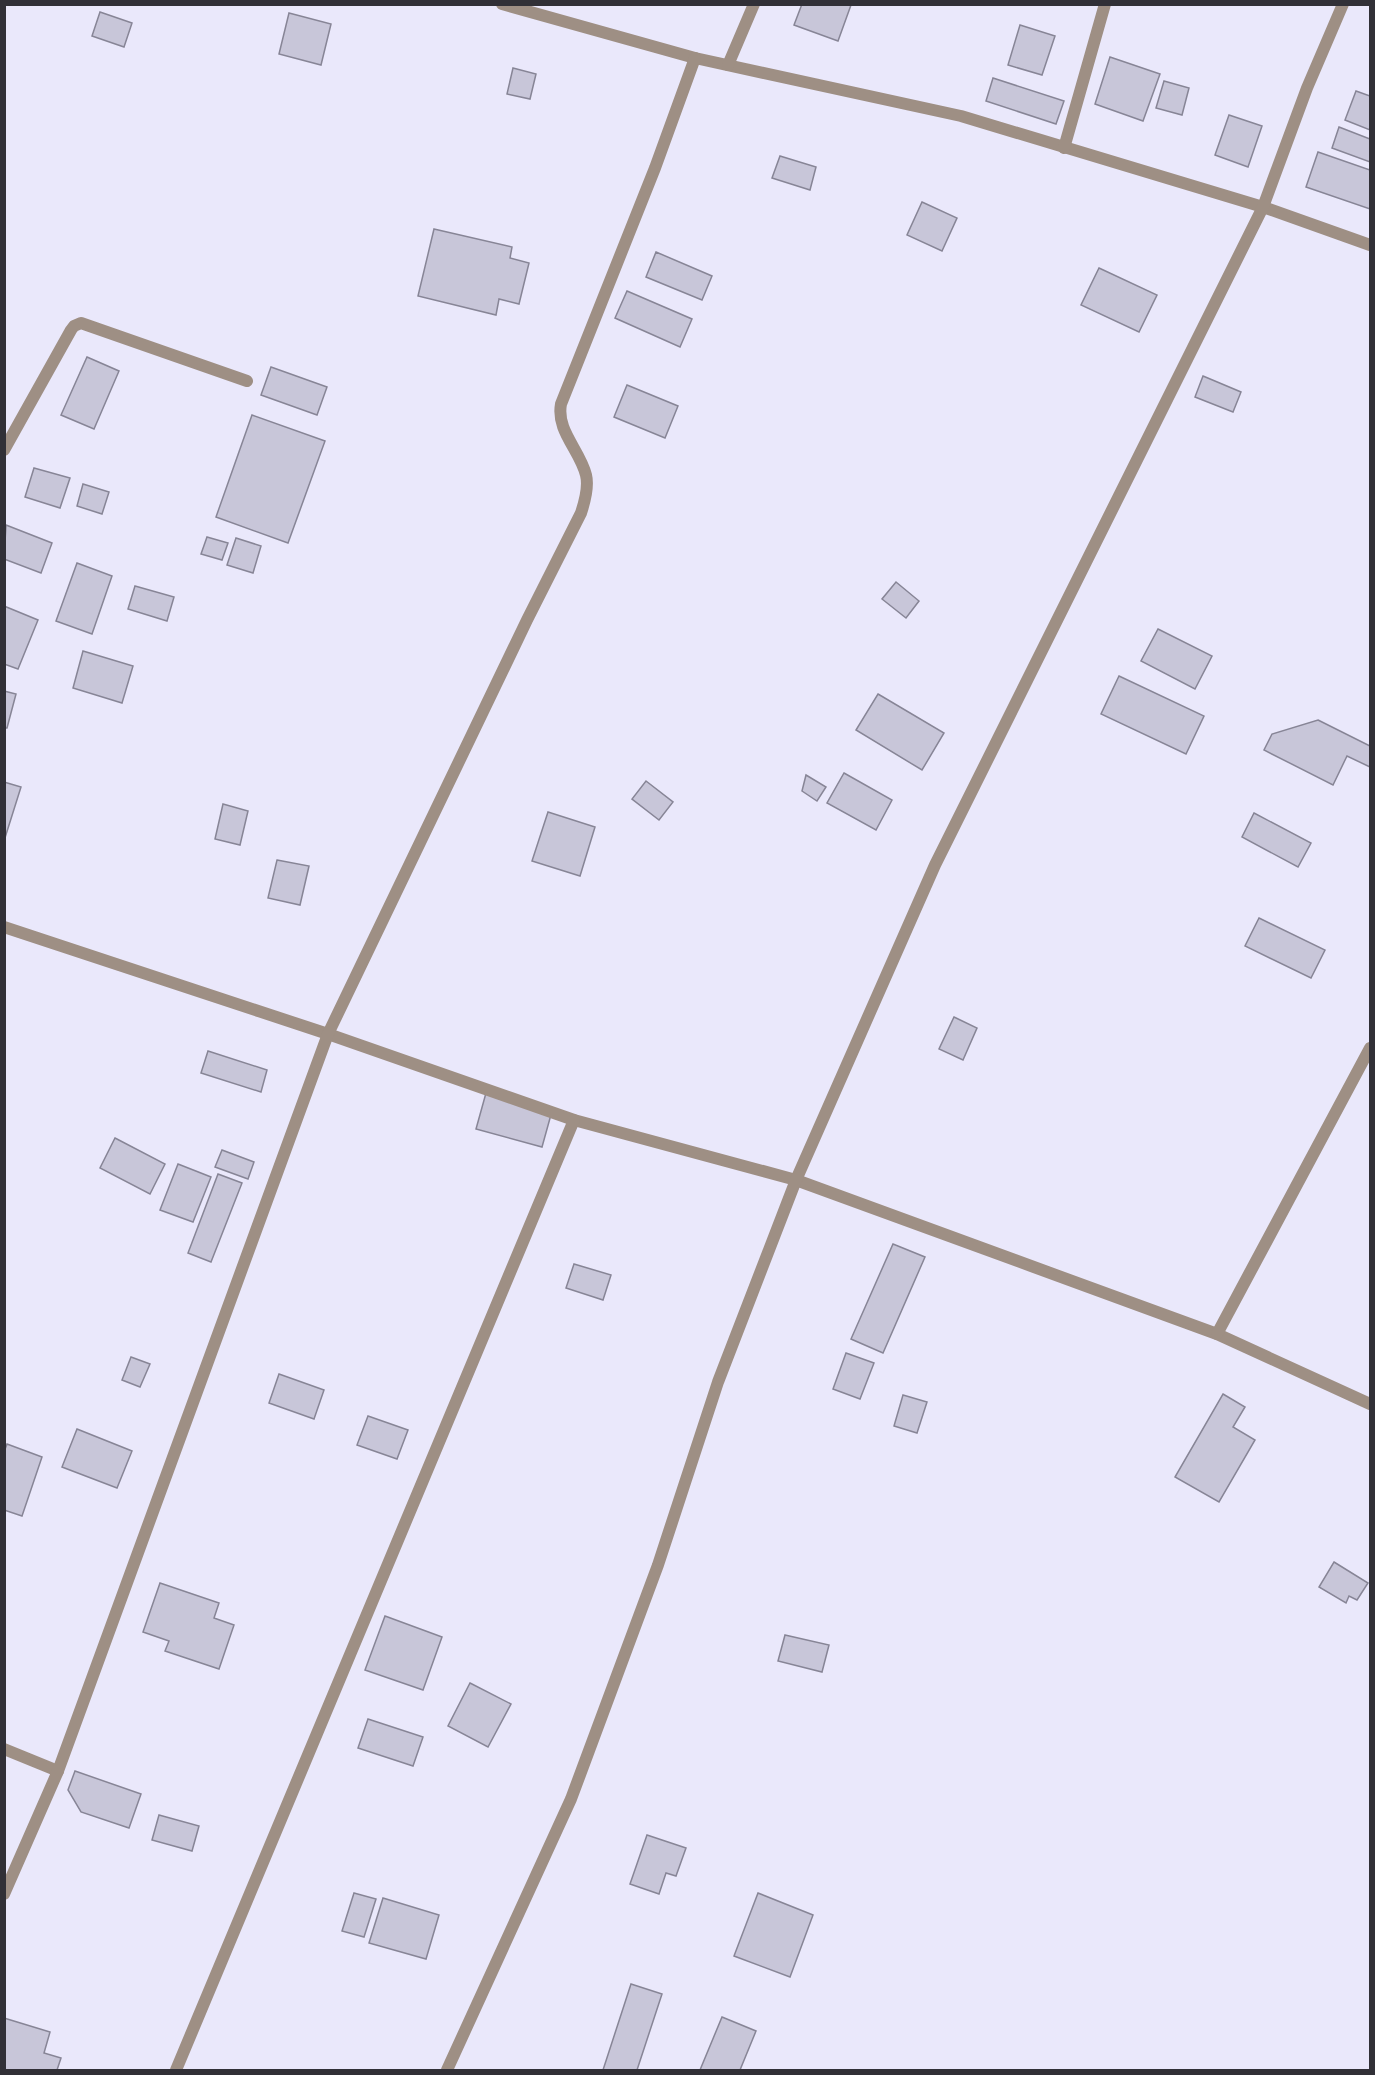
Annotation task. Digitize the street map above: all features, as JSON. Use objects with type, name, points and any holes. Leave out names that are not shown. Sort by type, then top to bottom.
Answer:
[{"type":"street","points":[[502,4],[695,58],[961,116],[1263,207],[1371,245]]},
{"type":"street","points":[[728,65],[754,4]]},
{"type":"street","points":[[1064,147],[1105,4]]},
{"type":"street","points":[[447,2070],[571,1799],[658,1565],[718,1382],[796,1180],[935,865],[1263,207],[1307,88],[1343,4]]},
{"type":"street","points":[[4,1894],[58,1771],[328,1034],[527,620],[581,513],[586,498],[586,475],[560,422],[561,404],[655,168],[695,58]]},
{"type":"street","points":[[4,450],[71,330],[81,323],[247,381]]},
{"type":"street","points":[[4,927],[328,1034],[574,1120],[796,1180],[1217,1334],[1371,1404]]},
{"type":"street","points":[[1217,1334],[1371,1048]]},
{"type":"street","points":[[176,2070],[574,1120]]},
{"type":"street","points":[[4,1749],[58,1771]]},
{"type":"building","points":[[802,4],[851,5],[838,41],[794,25]]},
{"type":"building","points":[[100,12],[132,23],[124,47],[92,36]]},
{"type":"building","points":[[289,13],[331,24],[321,65],[279,54]]},
{"type":"building","points":[[1020,25],[1055,36],[1042,75],[1008,65]]},
{"type":"building","points":[[1110,57],[1160,74],[1143,121],[1095,104]]},
{"type":"building","points":[[513,68],[536,74],[530,99],[507,94]]},
{"type":"building","points":[[993,78],[1064,101],[1056,124],[986,101]]},
{"type":"building","points":[[1164,81],[1189,88],[1182,115],[1156,108]]},
{"type":"building","points":[[1356,91],[1370,96],[1370,130],[1345,120]]},
{"type":"building","points":[[1229,115],[1262,126],[1248,167],[1215,155]]},
{"type":"building","points":[[1339,127],[1370,139],[1370,162],[1332,148]]},
{"type":"building","points":[[1318,152],[1370,170],[1370,209],[1306,187]]},
{"type":"building","points":[[780,156],[816,167],[810,190],[772,178]]},
{"type":"building","points":[[922,202],[957,218],[942,251],[907,235]]},
{"type":"building","points":[[434,229],[512,247],[510,258],[529,263],[519,304],[499,299],[496,315],[418,296]]},
{"type":"building","points":[[656,252],[712,276],[702,300],[646,277]]},
{"type":"building","points":[[1099,268],[1157,295],[1139,332],[1081,305]]},
{"type":"building","points":[[627,291],[692,319],[680,347],[615,318]]},
{"type":"building","points":[[87,357],[119,371],[94,429],[61,415]]},
{"type":"building","points":[[271,367],[327,387],[317,415],[261,395]]},
{"type":"building","points":[[1203,376],[1241,392],[1233,412],[1195,397]]},
{"type":"building","points":[[627,385],[678,406],[665,438],[614,417]]},
{"type":"building","points":[[252,415],[325,441],[288,543],[216,517]]},
{"type":"building","points":[[34,468],[70,478],[60,508],[25,497]]},
{"type":"building","points":[[83,484],[109,492],[102,514],[77,506]]},
{"type":"building","points":[[6,525],[52,543],[41,573],[4,559]]},
{"type":"building","points":[[207,537],[228,543],[222,560],[201,554]]},
{"type":"building","points":[[236,538],[261,546],[253,573],[227,565]]},
{"type":"building","points":[[77,563],[112,576],[92,634],[56,621]]},
{"type":"building","points":[[896,582],[919,601],[906,618],[882,599]]},
{"type":"building","points":[[135,586],[174,597],[167,621],[128,609]]},
{"type":"building","points":[[4,606],[38,620],[18,669],[4,664]]},
{"type":"building","points":[[1158,629],[1212,656],[1195,689],[1141,661]]},
{"type":"building","points":[[83,651],[133,666],[122,703],[73,688]]},
{"type":"building","points":[[1119,676],[1204,716],[1186,754],[1101,714]]},
{"type":"building","points":[[4,691],[16,694],[7,728],[4,728]]},
{"type":"building","points":[[878,694],[944,733],[922,770],[856,730]]},
{"type":"building","points":[[1318,720],[1370,746],[1370,767],[1347,756],[1333,785],[1264,750],[1272,734]]},
{"type":"building","points":[[844,773],[892,800],[876,830],[827,803]]},
{"type":"building","points":[[806,775],[826,787],[817,801],[802,791]]},
{"type":"building","points":[[646,781],[673,802],[659,820],[632,799]]},
{"type":"building","points":[[4,782],[21,787],[4,841]]},
{"type":"building","points":[[223,804],[248,811],[240,845],[215,839]]},
{"type":"building","points":[[548,812],[595,827],[580,876],[532,861]]},
{"type":"building","points":[[1254,813],[1311,843],[1298,867],[1242,837]]},
{"type":"building","points":[[277,860],[309,866],[300,905],[268,898]]},
{"type":"building","points":[[1259,918],[1325,950],[1311,978],[1245,946]]},
{"type":"building","points":[[954,1017],[977,1028],[963,1060],[939,1049]]},
{"type":"building","points":[[208,1051],[267,1070],[261,1092],[201,1073]]},
{"type":"building","points":[[486,1093],[552,1111],[542,1147],[476,1129]]},
{"type":"building","points":[[115,1138],[165,1164],[150,1194],[100,1168]]},
{"type":"building","points":[[222,1150],[254,1162],[248,1179],[215,1167]]},
{"type":"building","points":[[178,1164],[211,1177],[193,1222],[160,1210]]},
{"type":"building","points":[[218,1174],[242,1183],[211,1262],[188,1253]]},
{"type":"building","points":[[893,1244],[925,1257],[883,1353],[851,1339]]},
{"type":"building","points":[[574,1264],[611,1275],[603,1300],[566,1288]]},
{"type":"building","points":[[846,1353],[874,1363],[860,1399],[833,1389]]},
{"type":"building","points":[[131,1357],[150,1364],[140,1387],[122,1380]]},
{"type":"building","points":[[279,1374],[324,1390],[314,1419],[269,1403]]},
{"type":"building","points":[[1223,1394],[1245,1407],[1233,1427],[1255,1440],[1219,1502],[1175,1477]]},
{"type":"building","points":[[903,1395],[927,1402],[917,1433],[894,1426]]},
{"type":"building","points":[[368,1416],[408,1430],[397,1459],[357,1445]]},
{"type":"building","points":[[77,1429],[132,1451],[117,1488],[62,1467]]},
{"type":"building","points":[[7,1444],[42,1457],[22,1516],[4,1510],[4,1452]]},
{"type":"building","points":[[1334,1562],[1368,1583],[1357,1600],[1349,1596],[1346,1603],[1319,1587]]},
{"type":"building","points":[[160,1583],[219,1603],[214,1618],[234,1625],[219,1669],[165,1651],[169,1641],[143,1632]]},
{"type":"building","points":[[385,1616],[442,1637],[423,1690],[365,1670]]},
{"type":"building","points":[[785,1635],[829,1645],[822,1672],[778,1661]]},
{"type":"building","points":[[470,1683],[511,1704],[488,1747],[448,1726]]},
{"type":"building","points":[[368,1719],[423,1737],[413,1766],[358,1748]]},
{"type":"building","points":[[75,1771],[141,1794],[129,1828],[81,1812],[68,1790]]},
{"type":"building","points":[[159,1815],[199,1826],[192,1851],[152,1840]]},
{"type":"building","points":[[647,1835],[686,1848],[676,1876],[666,1873],[659,1894],[630,1884]]},
{"type":"building","points":[[354,1893],[376,1899],[364,1937],[342,1931]]},
{"type":"building","points":[[758,1893],[813,1915],[790,1977],[734,1956]]},
{"type":"building","points":[[383,1898],[439,1915],[426,1959],[369,1943]]},
{"type":"building","points":[[631,1984],[662,1994],[637,2070],[603,2070]]},
{"type":"building","points":[[722,2017],[756,2031],[740,2070],[700,2070]]},
{"type":"building","points":[[4,2018],[50,2032],[44,2053],[61,2058],[57,2070],[4,2070]]}]
